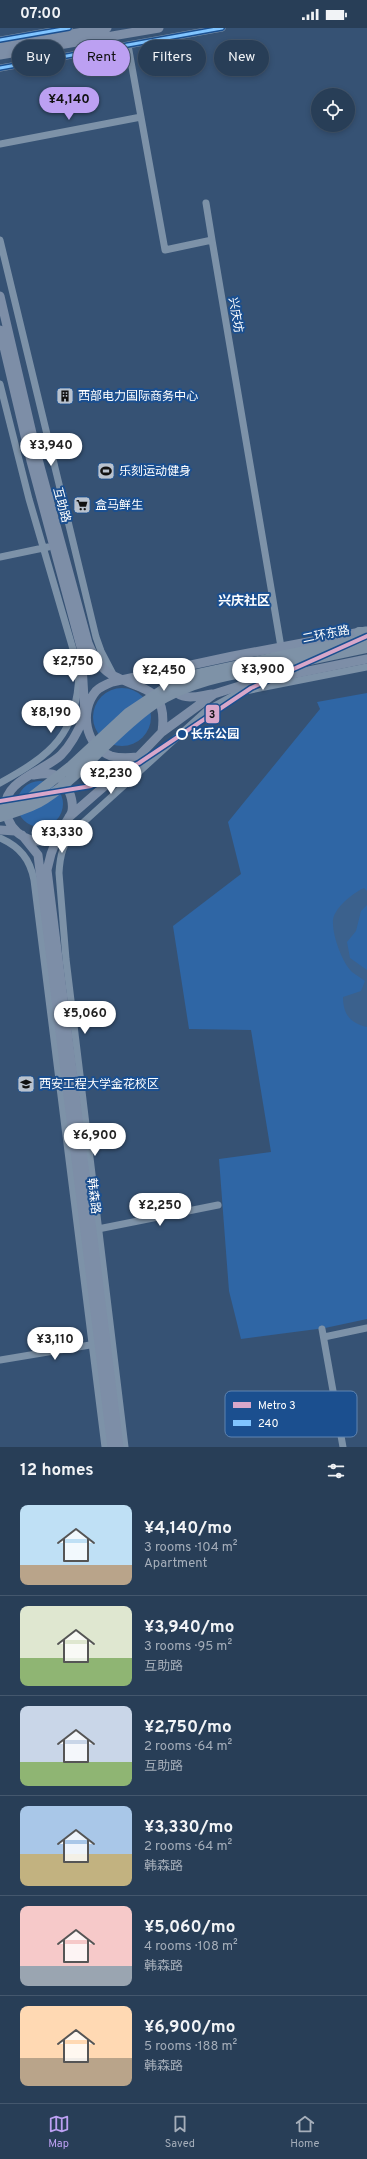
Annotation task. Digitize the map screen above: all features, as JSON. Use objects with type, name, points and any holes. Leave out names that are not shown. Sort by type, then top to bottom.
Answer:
[{"type":"highway","name":"二环东路","points":[[0,817],[25,810],[45,800],[80,772],[132,721],[154,704],[182,690],[203,682],[285,655],[365,633]]},
{"type":"highway","name":"二环东路","points":[[0,808],[30,798],[71,766],[128,713],[167,687],[189,676],[285,655],[367,648]]},
{"type":"main road","points":[[0,46],[107,28]]},
{"type":"main road","points":[[0,55],[159,28]]},
{"type":"main road","name":"互助路","points":[[0,296],[48,498],[88,643],[93,655],[114,676],[124,679]]},
{"type":"main road","name":"互助路","points":[[0,330],[81,647],[85,716]]},
{"type":"main road","points":[[48,498],[62,494]]},
{"type":"main road","points":[[33,775],[52,775],[64,782],[72,802],[72,811],[69,817],[59,833],[50,840],[31,840],[19,833],[10,824],[2,798],[22,780],[50,764],[68,748],[85,716],[88,703],[97,690],[112,682],[200,663],[285,655]]},
{"type":"main road","points":[[200,663],[178,676],[175,683],[177,691],[182,696],[186,697],[214,694],[249,683],[367,659]]},
{"type":"main road","points":[[124,679],[142,686],[153,694],[160,705],[164,719],[162,732]]},
{"type":"main road","points":[[69,817],[138,757],[162,732],[214,694]]},
{"type":"main road","points":[[85,716],[90,734],[98,747],[110,756],[124,759],[138,757]]},
{"type":"main road","points":[[0,830],[19,833]]},
{"type":"main road","name":"韩森路","points":[[19,833],[38,856],[100,1344],[119,1447]]},
{"type":"main road","name":"韩森路","points":[[59,833],[50,854],[47,870],[112,1447]]},
{"type":"street","points":[[0,40],[69,28]]},
{"type":"street","points":[[130,45],[222,28]]},
{"type":"street","points":[[0,68],[73,55]]},
{"type":"street","points":[[130,56],[165,250],[212,240]]},
{"type":"street","points":[[0,144],[141,117]]},
{"type":"street","name":"兴庆坊","points":[[206,203],[285,655]]},
{"type":"street","points":[[0,240],[96,636],[101,651],[114,676]]},
{"type":"street","points":[[0,384],[10,430],[84,682]]},
{"type":"street","points":[[0,557],[54,546]]},
{"type":"street","points":[[214,694],[238,693],[367,667]]},
{"type":"street","points":[[0,783],[49,751],[70,725],[76,707],[79,669]]},
{"type":"street","points":[[66,840],[207,710],[238,693]]},
{"type":"street","points":[[69,817],[59,873],[66,959],[125,1447]]},
{"type":"street","points":[[0,838],[19,833],[34,880],[100,1344],[105,1447]]},
{"type":"street","points":[[0,838],[10,843],[27,858]]},
{"type":"street","points":[[98,1229],[218,1205]]},
{"type":"street","points":[[324,1337],[367,1328]]},
{"type":"street","points":[[322,1329],[333,1391]]},
{"type":"street","points":[[0,1360],[100,1344]]},
{"type":"street","points":[[341,1437],[343,1447]]},
{"type":"shaded area","points":[[116,688],[128,688],[138,692],[147,701],[151,711],[151,723],[143,738],[128,746],[116,746],[106,742],[97,733],[93,723],[93,711],[97,701],[106,692]]},
{"type":"shaded area","points":[[367,693],[367,1319],[325,1328],[241,1339],[229,1291],[219,1159],[271,1152],[251,1030],[189,1029],[173,926],[241,874],[228,822],[320,709],[317,702]]},
{"type":"shaded area","points":[[45,781],[49,782],[59,791],[62,795],[62,813],[53,823],[45,827],[35,827],[27,823],[18,813],[17,799],[21,791],[31,782]]},
{"type":"shaded area","points":[[364,888],[367,891],[367,905],[361,911],[356,931],[347,942],[350,958],[367,970],[367,1027],[352,1020],[344,1008],[343,997],[361,991],[365,981],[348,968],[341,955],[333,926],[334,915],[341,905],[355,893]]},
{"type":"metro line","name":"3","points":[[0,801],[91,786],[139,763],[251,688],[367,636]]},
{"type":"transit line","name":"240","points":[[0,40],[69,28]]},
{"type":"transit line","name":"240","points":[[0,68],[222,28]]},
{"type":"place","name":"西部电力国际商务中心","points":[[65,396]]},
{"type":"place","name":"乐刻运动健身","points":[[106,471]]},
{"type":"place","name":"盒马鲜生","points":[[82,505]]},
{"type":"place","name":"长乐公园","points":[[182,734]]},
{"type":"place","name":"西安工程大学金花校区","points":[[26,1084]]},
{"type":"district","name":"兴庆社区","points":[[244,600]]}]
